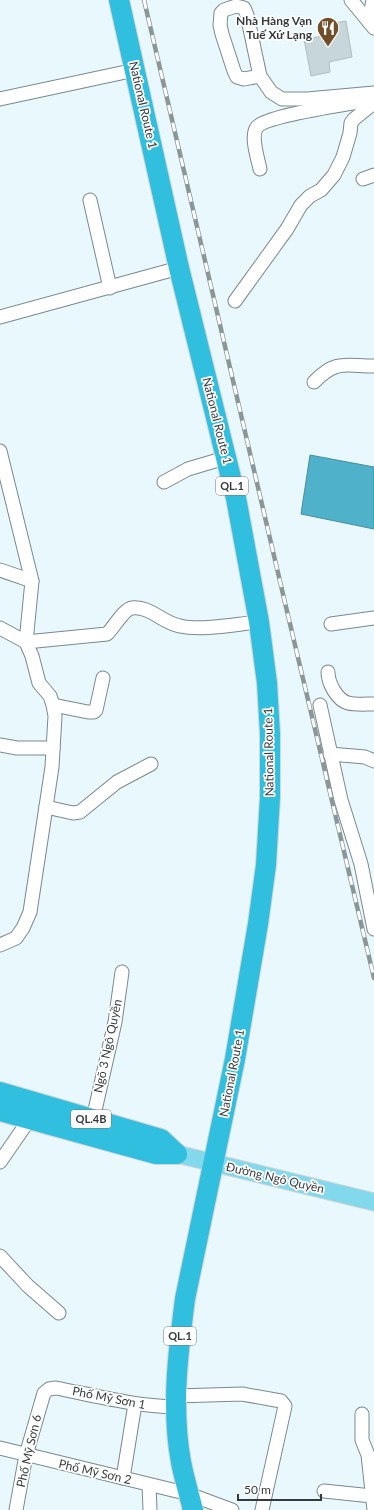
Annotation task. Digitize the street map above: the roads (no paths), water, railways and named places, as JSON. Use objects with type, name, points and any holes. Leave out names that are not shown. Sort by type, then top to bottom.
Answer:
[{"type":"highway","name":"National Route 1","points":[[119,0],[179,268],[236,498],[259,622],[267,683],[270,734],[270,797],[266,865],[258,924],[239,1037],[185,1299],[179,1352],[176,1402],[181,1462],[191,1502]]},
{"type":"highway","name":"Đường Ngô Quyền","points":[[0,1092],[32,1112],[156,1154],[177,1154]]},
{"type":"highway","name":"Đường Ngô Quyền","points":[[0,1111],[32,1112],[93,1119],[161,1139],[177,1154]]},
{"type":"main road","name":"Đường Ngô Quyền","points":[[177,1154],[374,1202]]},
{"type":"street","points":[[351,0],[371,25]]},
{"type":"street","points":[[371,25],[373,0]]},
{"type":"street","points":[[260,76],[244,79],[237,77],[220,25],[221,13],[224,10],[236,6],[244,8],[247,15],[260,76],[271,92],[282,99],[307,99],[374,92]]},
{"type":"street","points":[[0,99],[135,70]]},
{"type":"street","points":[[260,169],[255,148],[255,134],[257,128],[262,124],[280,117],[374,99]]},
{"type":"street","points":[[236,301],[287,229],[301,205],[310,196],[321,190],[334,175],[343,157],[350,133],[351,123],[374,103]]},
{"type":"street","points":[[90,200],[110,288]]},
{"type":"street","points":[[0,317],[179,268]]},
{"type":"street","points":[[314,382],[334,366],[374,366]]},
{"type":"street","points":[[0,451],[32,581],[26,642],[32,656],[39,683],[50,696],[55,716],[52,767],[30,912],[23,928],[16,938],[0,945]]},
{"type":"street","points":[[164,482],[188,469],[225,458]]},
{"type":"street","points":[[0,570],[32,581]]},
{"type":"street","points":[[0,628],[26,642],[107,634],[126,610],[132,608],[147,609],[164,621],[180,626],[205,627],[259,622]]},
{"type":"street","points":[[331,624],[374,618]]},
{"type":"street","points":[[328,672],[328,680],[335,693],[346,702],[354,704],[374,704]]},
{"type":"street","points":[[53,705],[94,712],[96,710],[103,678]]},
{"type":"street","points":[[320,705],[341,800],[361,864],[374,929]]},
{"type":"street","points":[[0,745],[17,748],[53,748]]},
{"type":"street","points":[[330,754],[365,757],[374,761]]},
{"type":"street","points":[[46,807],[73,813],[80,812],[117,782],[151,764]]},
{"type":"street","name":"Ngõ 3 Ngô Quyền","points":[[93,1119],[114,1022],[122,972]]},
{"type":"street","points":[[0,1162],[32,1112]]},
{"type":"street","points":[[0,1256],[28,1286],[59,1313]]},
{"type":"street","name":"Phố Mỹ Sơn 1","points":[[44,1393],[50,1389],[56,1388],[135,1404],[176,1402],[242,1394],[281,1401],[285,1406],[262,1510]]},
{"type":"street","name":"Phố Mỹ Sơn 6","points":[[16,1510],[26,1455],[44,1393]]},
{"type":"street","points":[[123,1478],[135,1404]]},
{"type":"street","points":[[362,1414],[362,1440],[371,1454],[372,1496],[374,1510]]},
{"type":"street","name":"Phố Mỹ Sơn 2","points":[[0,1448],[149,1484],[191,1502],[232,1510]]},
{"type":"street","points":[[149,1484],[150,1510]]},
{"type":"street","points":[[324,1491],[372,1496]]},
{"type":"water","points":[[310,455],[374,467],[374,529],[301,514]]},
{"type":"railway","points":[[144,0],[374,978]]},
{"type":"place","name":"Nhà Hàng Vạn Tuế Xứ Lạng","points":[[328,48]]}]
